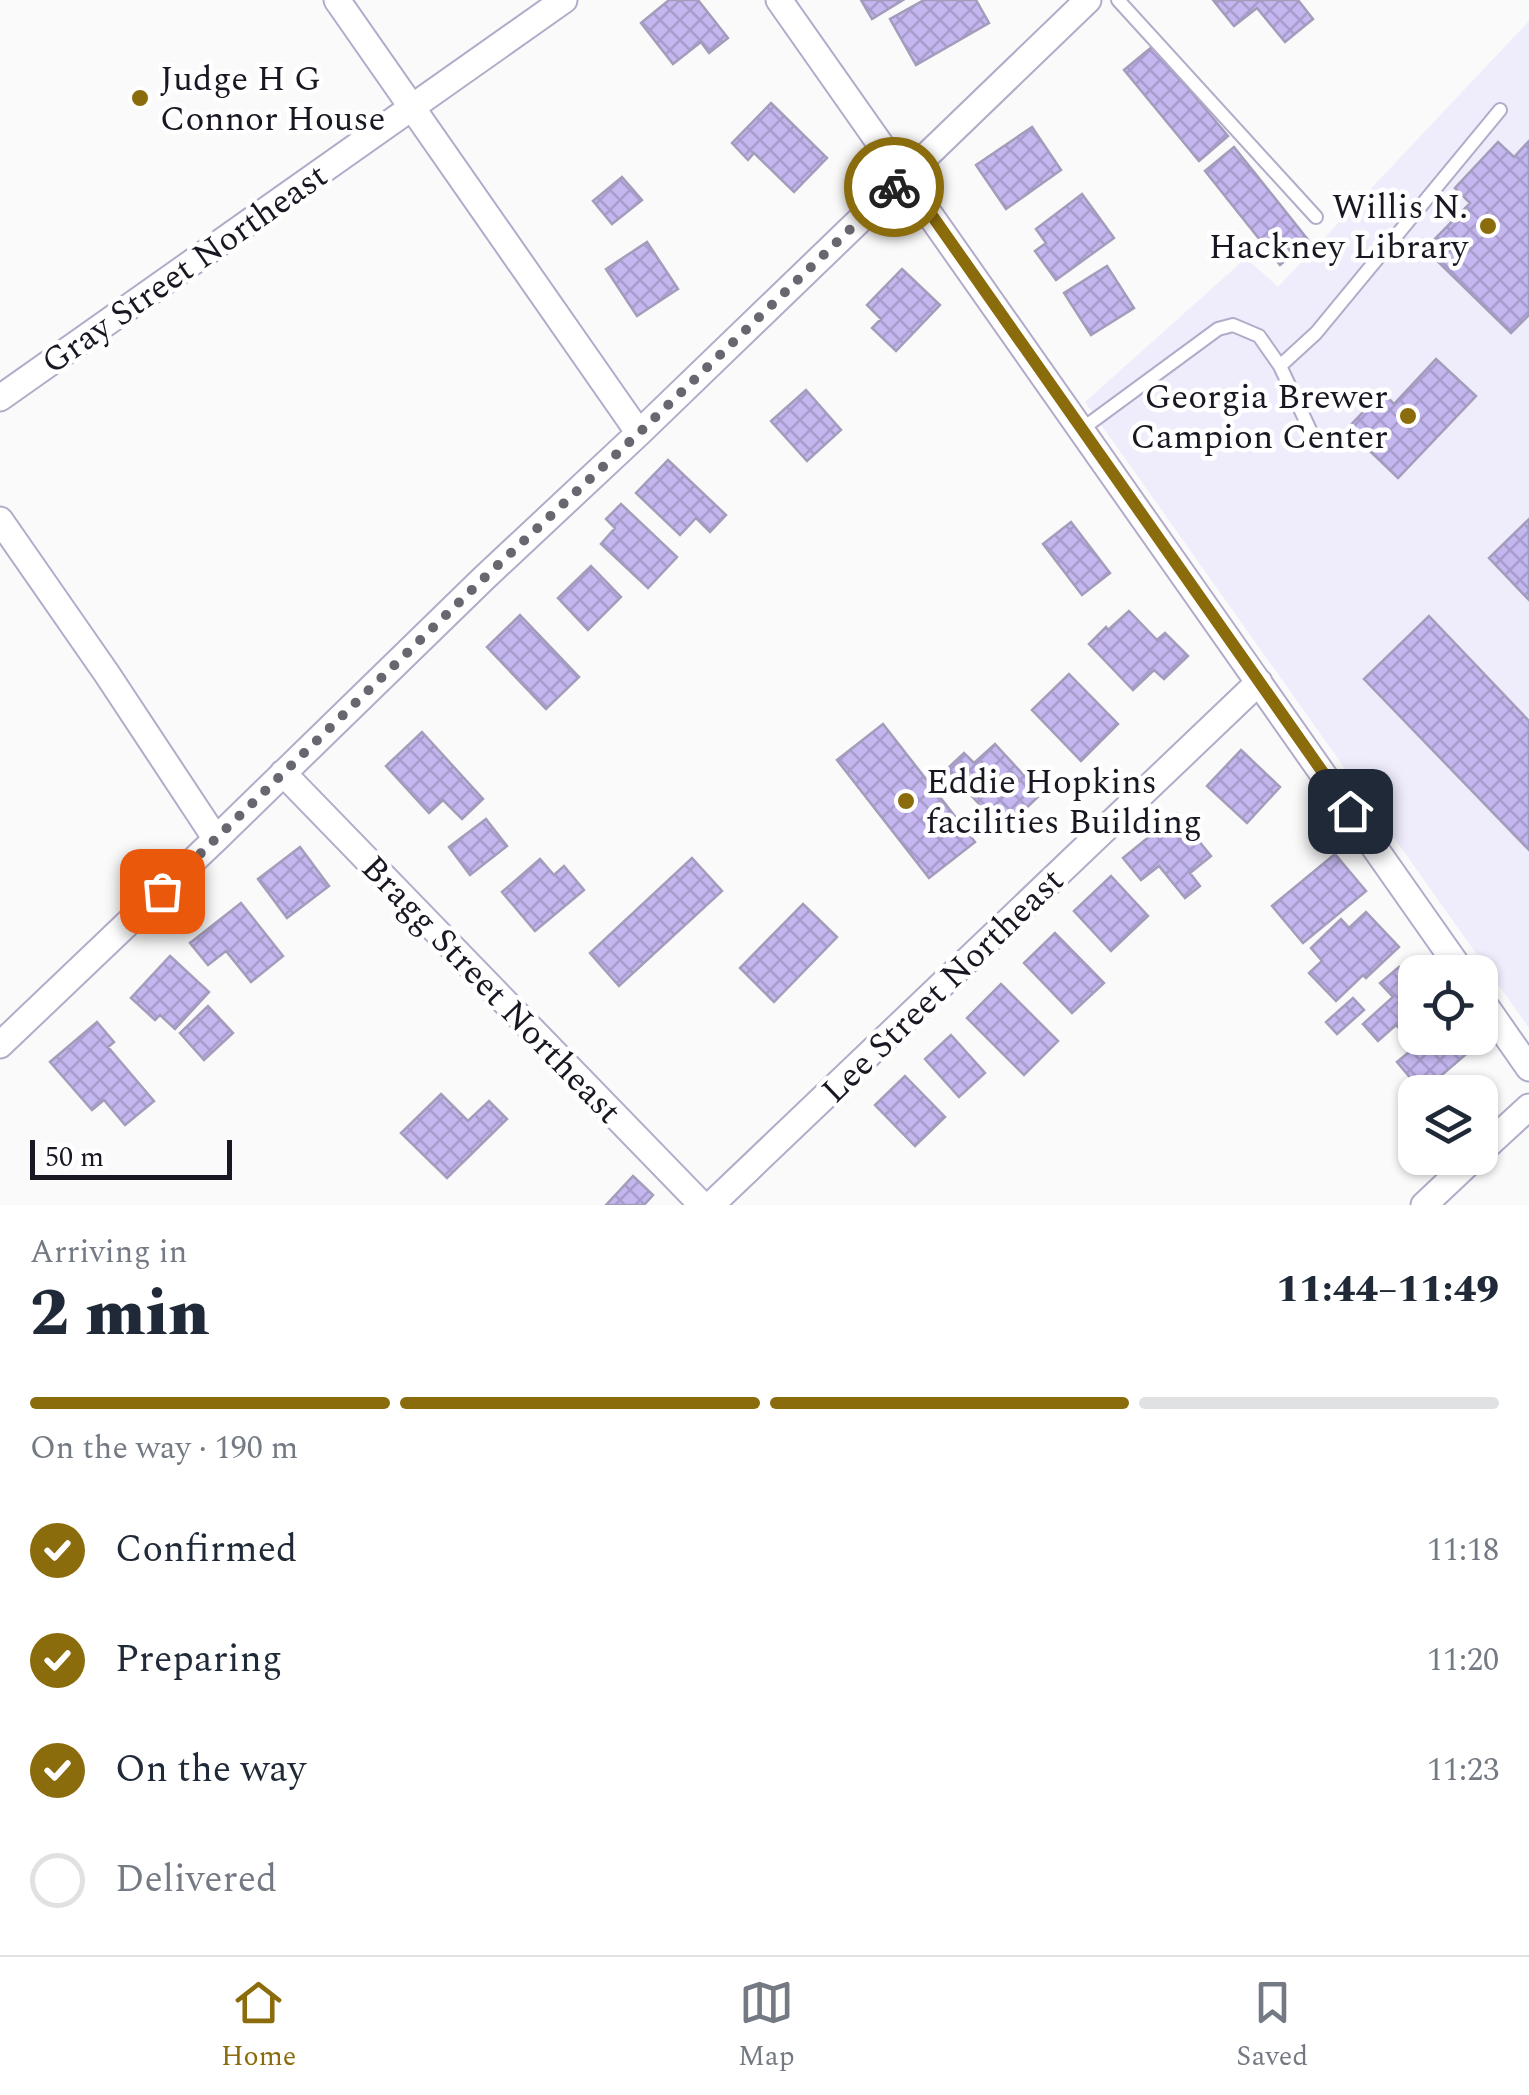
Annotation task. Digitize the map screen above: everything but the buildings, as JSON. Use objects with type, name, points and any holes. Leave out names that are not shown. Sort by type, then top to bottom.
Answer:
[{"type":"street","points":[[337,0],[639,433]]},
{"type":"street","name":"Gray Street Northeast","points":[[0,398],[564,0]]},
{"type":"street","points":[[779,0],[1450,955]]},
{"type":"street","points":[[0,1045],[1088,0]]},
{"type":"street","points":[[0,520],[216,840]]},
{"type":"street","name":"Lee Street Northeast","points":[[711,1205],[1260,682]]},
{"type":"street","name":"Bragg Street Northeast","points":[[283,773],[702,1205]]},
{"type":"street","points":[[1498,1024],[1529,1068]]},
{"type":"street","points":[[1498,1135],[1529,1106]]},
{"type":"street","points":[[1424,1205],[1456,1175]]},
{"type":"lane","points":[[1118,0],[1316,217]]},
{"type":"lane","points":[[1280,366],[1316,334],[1500,110]]},
{"type":"lane","points":[[1082,429],[1218,329],[1233,324],[1259,336],[1280,366],[1310,430]]},
{"type":"shaded area","points":[[1529,21],[1529,1028],[1498,984],[1498,955],[1477,955],[1085,402],[1246,258],[1278,287]]},
{"type":"way so far","points":[[162,891],[894,187]]},
{"type":"place","name":"Judge H G Connor House","points":[[140,98]]},
{"type":"place","name":"Willis N. Hackney Library","points":[[1488,226]]},
{"type":"place","name":"Georgia Brewer Campion Center","points":[[1408,416]]},
{"type":"place","name":"Eddie Hopkins facilities Building","points":[[906,801]]},
{"type":"route","points":[[894,187],[905,177],[1350,811]]}]
